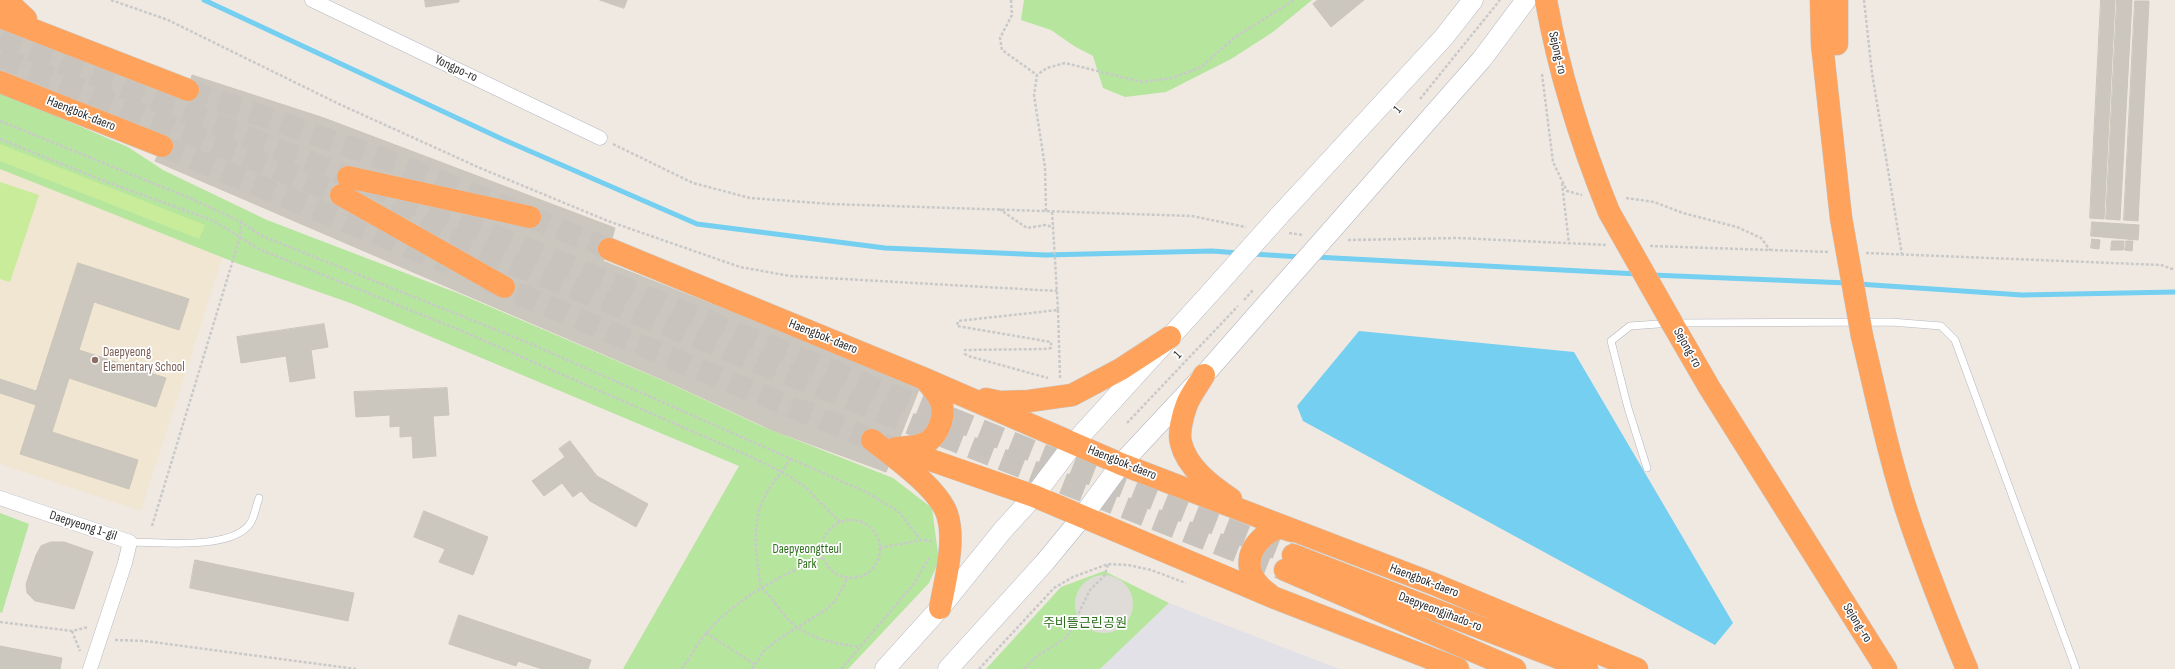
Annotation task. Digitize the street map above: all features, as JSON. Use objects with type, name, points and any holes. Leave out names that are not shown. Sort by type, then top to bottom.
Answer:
[{"type":"highway","points":[[0,0],[10,4],[42,34]]},
{"type":"highway","name":"Sejong-ro","points":[[1546,0],[1559,67],[1575,122],[1610,212],[1709,387],[1886,669]]},
{"type":"highway","points":[[1821,0],[1822,44],[1841,218],[1862,336],[1881,417],[1911,523],[1947,623],[1966,669]]},
{"type":"highway","points":[[1835,158],[1837,0]]},
{"type":"highway","points":[[0,17],[188,90]]},
{"type":"highway","name":"Haengbok-daero","points":[[0,82],[162,146]]},
{"type":"highway","points":[[504,287],[345,186],[530,217]]},
{"type":"highway","name":"Haengbok-daero","points":[[609,249],[925,379],[1121,464],[1268,522],[1434,584],[1637,669]]},
{"type":"highway","points":[[963,395],[1000,402],[1029,401],[1072,395],[1121,369],[1170,337]]},
{"type":"highway","points":[[1204,375],[1187,404],[1182,424],[1181,443],[1193,465],[1214,487],[1268,522]]},
{"type":"highway","points":[[925,379],[941,402],[943,411],[939,427],[927,442],[915,446],[896,448],[1034,496],[1275,598],[1458,669]]},
{"type":"highway","points":[[872,440],[911,471],[940,501],[947,515],[950,528],[949,560],[940,608]]},
{"type":"highway","points":[[1275,598],[1257,586],[1249,564],[1252,552],[1258,542],[1279,528],[1295,531]]},
{"type":"highway","name":"Daepyeongjihado-ro","points":[[1515,669],[1289,562],[1587,669]]},
{"type":"street","name":"Yongpo-ro","points":[[312,0],[600,138]]},
{"type":"street","points":[[885,669],[940,608],[1003,530],[1034,496],[1074,444],[1210,292],[1283,225],[1444,37],[1473,0]]},
{"type":"street","points":[[948,669],[1045,562],[1082,517],[1121,464],[1204,375],[1269,301],[1336,236],[1482,59],[1526,0]]},
{"type":"street","name":"Daepyeong 1-gil","points":[[0,498],[130,542],[125,563],[90,669]]},
{"type":"lane","points":[[1647,468],[1628,408],[1611,341],[1630,326],[1672,323],[1891,322],[1941,326],[1954,340],[2076,669]]},
{"type":"lane","points":[[130,542],[209,542],[234,536],[250,522],[259,498]]},
{"type":"path","points":[[112,0],[168,20],[339,104],[480,168],[608,220],[740,268],[790,276],[1057,292]]},
{"type":"path","points":[[1010,0],[1012,15],[1000,38],[1002,50],[1037,75]]},
{"type":"path","points":[[1046,212],[1045,167],[1034,95],[1037,75],[1047,68],[1065,63],[1142,82],[1172,78],[1201,67],[1234,38],[1294,0]]},
{"type":"path","name":"1","points":[[1419,101],[1500,0]]},
{"type":"path","points":[[1864,0],[1872,74],[1902,255]]},
{"type":"path","points":[[1541,70],[1552,162],[1567,191],[1589,197]]},
{"type":"path","points":[[0,121],[185,196],[242,222],[262,236],[529,343],[868,493],[898,512],[921,540]]},
{"type":"path","points":[[600,138],[693,183],[750,198],[831,204],[1192,216],[1248,228]]},
{"type":"path","points":[[0,139],[107,182],[214,221],[259,249],[462,331],[749,456],[782,472],[804,486],[840,522]]},
{"type":"path","points":[[1562,180],[1569,244]]},
{"type":"path","points":[[1626,198],[1654,202],[1683,213],[1737,227],[1761,238],[1770,250]]},
{"type":"path","points":[[998,209],[1027,228],[1045,225],[1053,227]]},
{"type":"path","points":[[1052,212],[1058,310],[1061,382],[965,354],[965,350],[1045,349],[1051,348],[1051,342],[957,326],[958,321],[1058,310]]},
{"type":"path","points":[[152,526],[240,238],[242,222]]},
{"type":"path","points":[[1283,225],[1311,236]]},
{"type":"path","points":[[1336,236],[1458,238],[1608,245]]},
{"type":"path","points":[[1647,246],[1832,252]]},
{"type":"path","points":[[1863,253],[2160,265],[2175,270]]},
{"type":"path","name":"1","points":[[1127,423],[1244,300]]},
{"type":"path","points":[[791,458],[769,489],[761,505],[756,523],[754,541],[761,588],[768,593],[784,616],[808,635],[822,640],[860,647]]},
{"type":"path","points":[[858,521],[866,524],[873,530],[880,548],[876,564],[870,570],[863,575],[848,578],[832,570],[823,557],[822,549],[825,536],[833,526],[840,522],[858,521]]},
{"type":"path","points":[[931,547],[933,542],[932,534]]},
{"type":"path","points":[[880,548],[921,540],[933,542]]},
{"type":"path","points":[[841,669],[913,585],[930,553]]},
{"type":"path","points":[[682,669],[706,634],[728,612],[761,588],[791,571],[823,557]]},
{"type":"path","points":[[1024,669],[1037,656],[1067,637],[1090,590],[1105,575],[1108,564]]},
{"type":"path","points":[[979,669],[1054,588],[1073,577]]},
{"type":"path","points":[[752,669],[764,651],[796,627],[827,610],[836,600],[848,578]]},
{"type":"path","points":[[0,622],[72,631],[89,627],[92,622]]},
{"type":"path","points":[[706,634],[754,664]]},
{"type":"path","points":[[115,640],[145,642],[356,669]]},
{"type":"shaded area","name":"Daepyeong Elementary School","points":[[0,169],[223,256],[141,511],[0,464]]},
{"type":"shaded area","points":[[1104,575],[1120,580],[1128,588],[1133,604],[1128,620],[1120,628],[1104,633],[1088,628],[1080,620],[1075,604],[1080,588],[1088,580]]},
{"type":"shaded area","points":[[1169,603],[1339,669],[1100,669]]},
{"type":"green space","points":[[1024,0],[1312,0],[1273,32],[1231,59],[1166,92],[1125,97],[1103,88],[1093,56],[1074,46],[1051,30],[1021,20]]},
{"type":"green space","name":"Daepyeongtteul Park","points":[[0,92],[128,147],[163,170],[267,220],[460,294],[671,384],[761,426],[893,478],[932,508],[939,561],[929,583],[848,669],[623,669],[739,466],[353,304],[239,264],[0,169]]},
{"type":"green space","points":[[0,144],[205,225],[199,239],[0,161]]},
{"type":"green space","points":[[0,182],[39,195],[10,282],[0,279]]},
{"type":"green space","points":[[0,513],[29,524],[2,613],[0,612]]},
{"type":"green space","name":"주비뜰근린공원","points":[[1104,571],[1169,603],[1100,669],[986,669],[1061,587]]},
{"type":"water","points":[[1359,331],[1574,352],[1733,623],[1715,645],[1303,421],[1297,406]]},
{"type":"building","points":[[425,0],[459,0],[459,2],[426,7]]},
{"type":"building","points":[[600,0],[627,0],[624,8]]},
{"type":"building","points":[[1318,0],[1364,0],[1331,27],[1313,4]]},
{"type":"building","points":[[2101,0],[2115,0],[2104,219],[2090,218]]},
{"type":"building","points":[[2117,0],[2132,0],[2120,220],[2106,219]]},
{"type":"building","points":[[2135,1],[2149,1],[2138,221],[2124,220]]},
{"type":"building","points":[[0,24],[188,90],[192,75],[324,118],[615,228],[609,249],[603,261],[920,387],[886,472],[772,430],[673,384],[155,161],[162,146],[0,73]]},
{"type":"building","points":[[2092,222],[2139,225],[2138,240],[2091,236]]},
{"type":"building","points":[[2092,239],[2100,240],[2099,249],[2091,248]]},
{"type":"building","points":[[2112,241],[2124,241],[2123,250],[2111,250]]},
{"type":"building","points":[[2126,241],[2133,241],[2132,251],[2125,250]]},
{"type":"building","points":[[78,263],[189,299],[179,330],[94,302],[79,350],[166,378],[156,407],[69,378],[52,432],[138,460],[129,489],[20,454],[36,405],[0,393],[0,379],[36,391]]},
{"type":"building","points":[[324,324],[328,347],[311,350],[315,378],[290,382],[286,356],[241,363],[237,337]]},
{"type":"building","points":[[447,388],[449,415],[433,416],[436,456],[413,458],[412,436],[400,437],[400,426],[390,427],[390,415],[356,417],[354,392]]},
{"type":"building","points":[[570,441],[597,476],[648,504],[636,527],[590,501],[581,491],[573,497],[562,483],[544,496],[532,481],[565,457],[559,449]]},
{"type":"building","points":[[424,511],[488,537],[473,575],[439,562],[445,549],[414,537]]},
{"type":"building","points":[[51,542],[64,542],[93,552],[74,609],[35,601],[27,593],[26,584],[36,555],[41,546]]},
{"type":"building","points":[[195,560],[354,593],[348,621],[190,588]]},
{"type":"building","points":[[459,615],[591,660],[588,669],[542,669],[518,661],[516,666],[449,644]]},
{"type":"building","points":[[0,646],[62,658],[60,669],[0,669]]},
{"type":"waterway","points":[[204,0],[502,139],[697,224],[885,248],[1045,255],[1212,251],[1239,253]]},
{"type":"waterway","points":[[1253,254],[1301,257]]},
{"type":"waterway","points":[[1315,257],[1638,274]]},
{"type":"waterway","points":[[1652,275],[1848,283]]},
{"type":"waterway","points":[[1858,284],[2022,295],[2175,292]]},
{"type":"tunnel","points":[[0,38],[1293,555]]},
{"type":"tunnel","points":[[0,57],[359,202]]},
{"type":"tunnel","points":[[188,90],[401,165],[609,249]]},
{"type":"tunnel","points":[[162,146],[449,264]]},
{"type":"tunnel","points":[[389,214],[906,422],[1285,570]]},
{"type":"tunnel","points":[[486,280],[693,367],[891,447]]},
{"type":"place","name":"Daepyeong Elementary School","points":[[95,360]]}]
